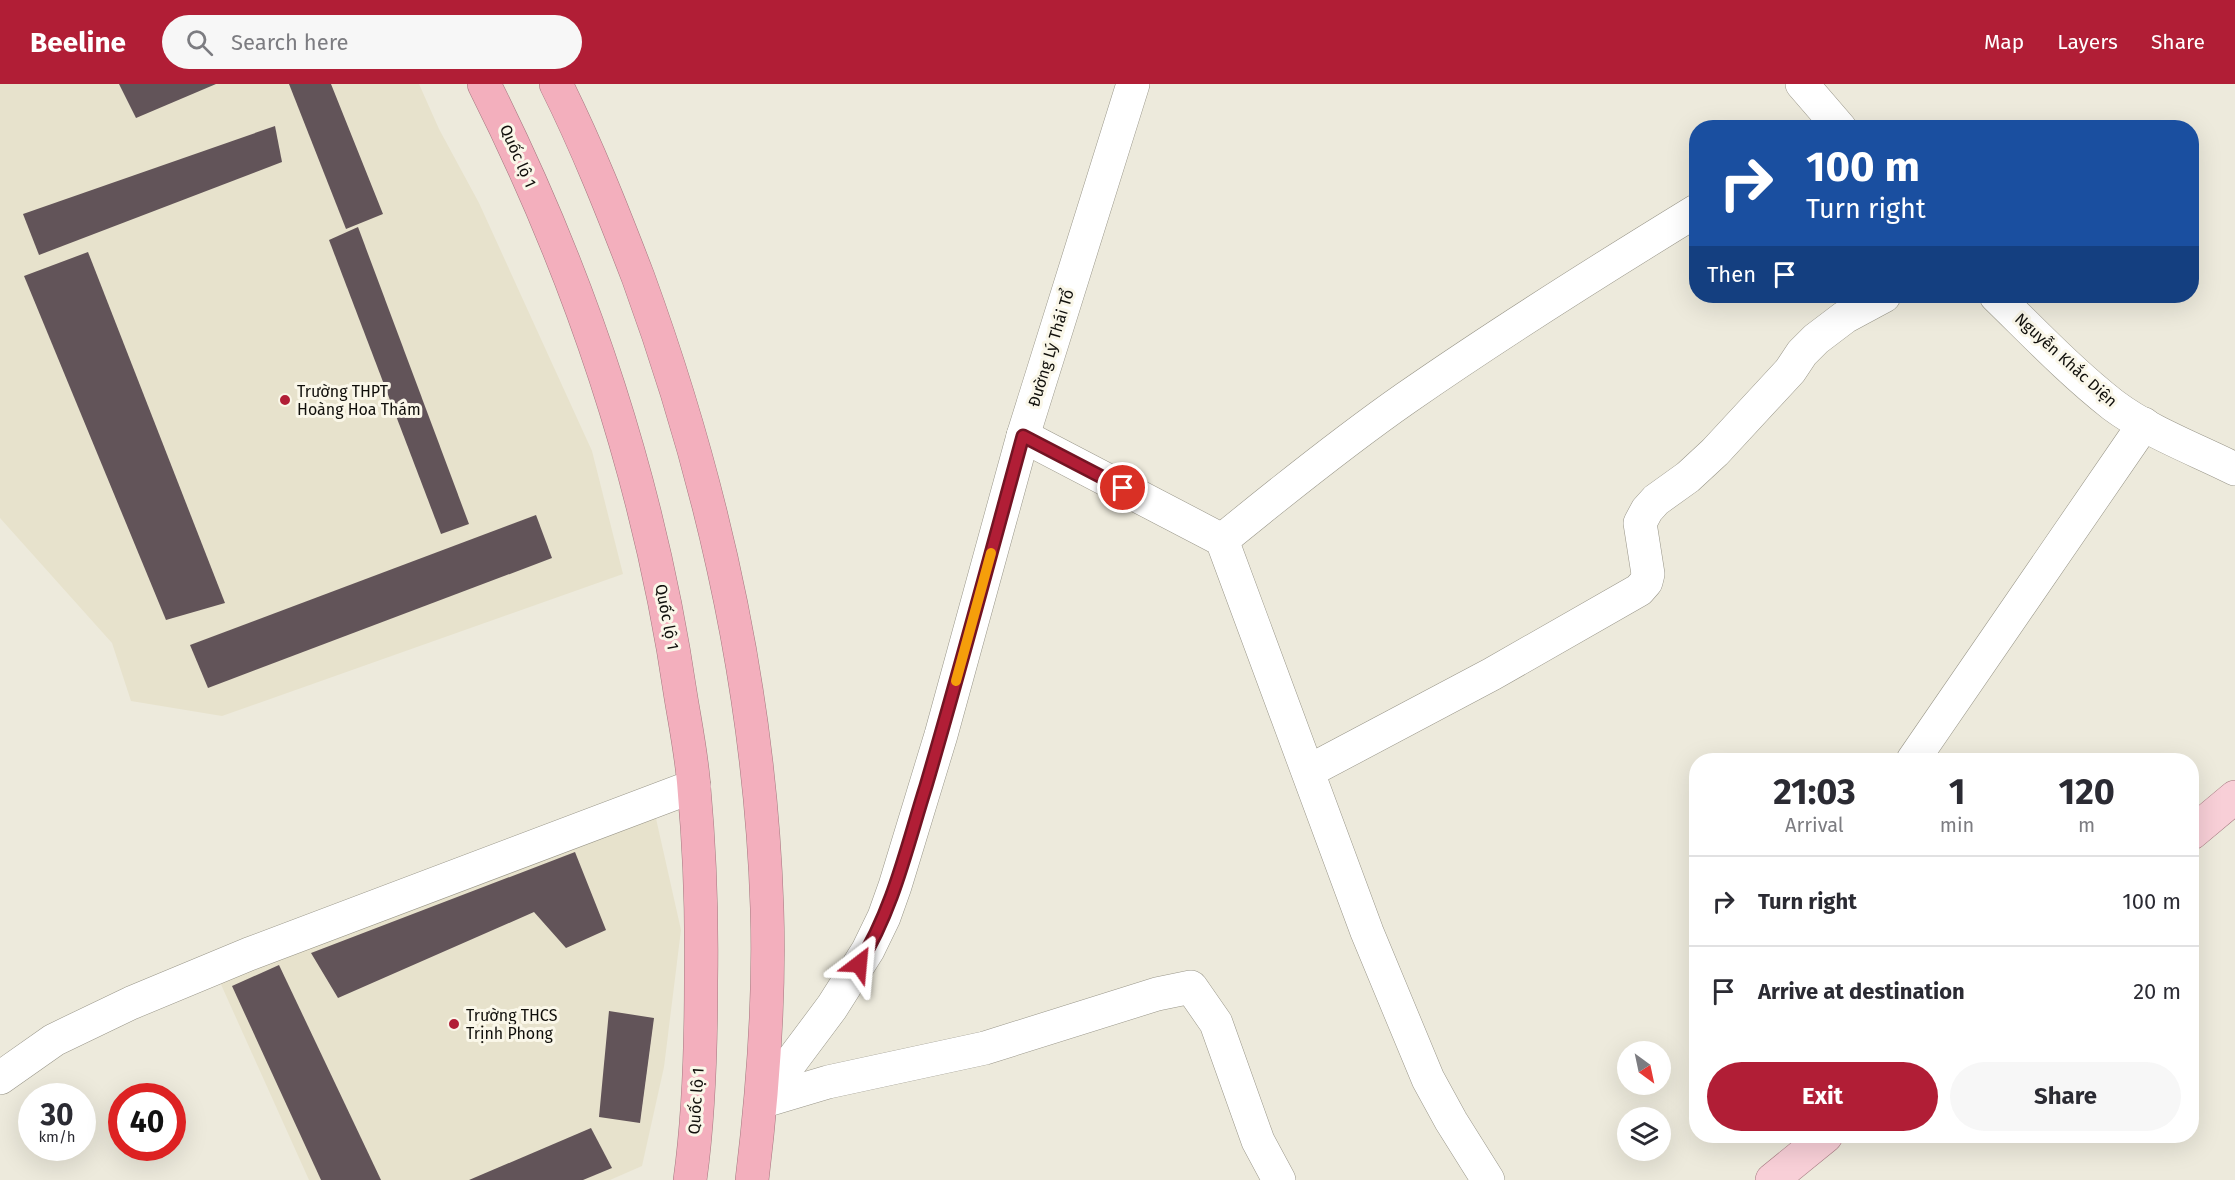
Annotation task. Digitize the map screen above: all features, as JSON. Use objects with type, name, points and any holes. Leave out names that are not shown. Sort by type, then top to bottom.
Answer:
[{"type":"highway","name":"Quốc lộ 1","points":[[484,84],[513,143],[560,251],[606,380],[645,509],[673,639],[694,786],[702,910],[701,1037],[690,1180]]},
{"type":"highway","points":[[556,84],[619,227],[664,350],[706,490],[737,632],[758,774],[767,909],[766,1047],[752,1180]]},
{"type":"main road","points":[[2199,827],[2235,798]]},
{"type":"main road","points":[[1772,1180],[1817,1143]]},
{"type":"street","name":"Đường Lý Thái Tổ","points":[[760,1102],[832,1007],[868,950],[884,917],[941,735],[1023,436],[1133,84]]},
{"type":"street","points":[[1802,84],[1831,120]]},
{"type":"street","points":[[1222,540],[1288,485],[1405,399],[1605,266],[1689,215]]},
{"type":"street","points":[[1309,771],[1492,674],[1639,590],[1646,582],[1648,574],[1640,523],[1647,510],[1715,452],[1790,371],[1802,353],[1816,339],[1845,317],[1871,303]]},
{"type":"street","name":"Nguyễn Khắc Diện","points":[[2003,303],[2064,363],[2115,406],[2144,424],[2235,469]]},
{"type":"street","points":[[1918,753],[2144,424]]},
{"type":"street","points":[[1023,436],[1222,540],[1368,932],[1428,1079],[1488,1180]]},
{"type":"street","points":[[0,1078],[54,1040],[131,1003],[249,954],[694,786]]},
{"type":"street","points":[[760,1102],[828,1082],[985,1048],[1157,994],[1191,987],[1216,1023],[1258,1141],[1279,1180]]},
{"type":"shaded area","name":"Trường THPT Hoàng Hoa Thám","points":[[0,84],[419,84],[439,129],[479,203],[592,451],[623,574],[222,716],[131,701],[112,643],[0,518]]},
{"type":"shaded area","name":"Trường THCS Trịnh Phong","points":[[655,814],[681,930],[664,1067],[642,1166],[610,1180],[309,1180],[219,980]]},
{"type":"building","points":[[119,84],[216,84],[136,118]]},
{"type":"building","points":[[289,84],[331,84],[383,214],[346,229]]},
{"type":"building","points":[[275,126],[282,162],[39,255],[23,214]]},
{"type":"building","points":[[358,227],[469,524],[441,534],[329,240]]},
{"type":"building","points":[[88,252],[225,603],[166,620],[24,276]]},
{"type":"building","points":[[536,515],[552,558],[208,688],[190,645]]},
{"type":"building","points":[[575,852],[606,930],[566,948],[534,912],[338,998],[311,953]]},
{"type":"building","points":[[279,965],[381,1180],[321,1180],[232,986]]},
{"type":"building","points":[[609,1011],[654,1018],[640,1123],[599,1117]]},
{"type":"building","points":[[591,1128],[612,1168],[583,1180],[469,1180]]},
{"type":"slow traffic","points":[[956,681],[991,553]]},
{"type":"place","name":"Trường THPT Hoàng Hoa Thám","points":[[285,400]]},
{"type":"place","name":"Trường THCS Trịnh Phong","points":[[454,1024]]},
{"type":"route","points":[[859,964],[884,917],[895,886],[941,735],[1023,436],[1123,488]]}]
